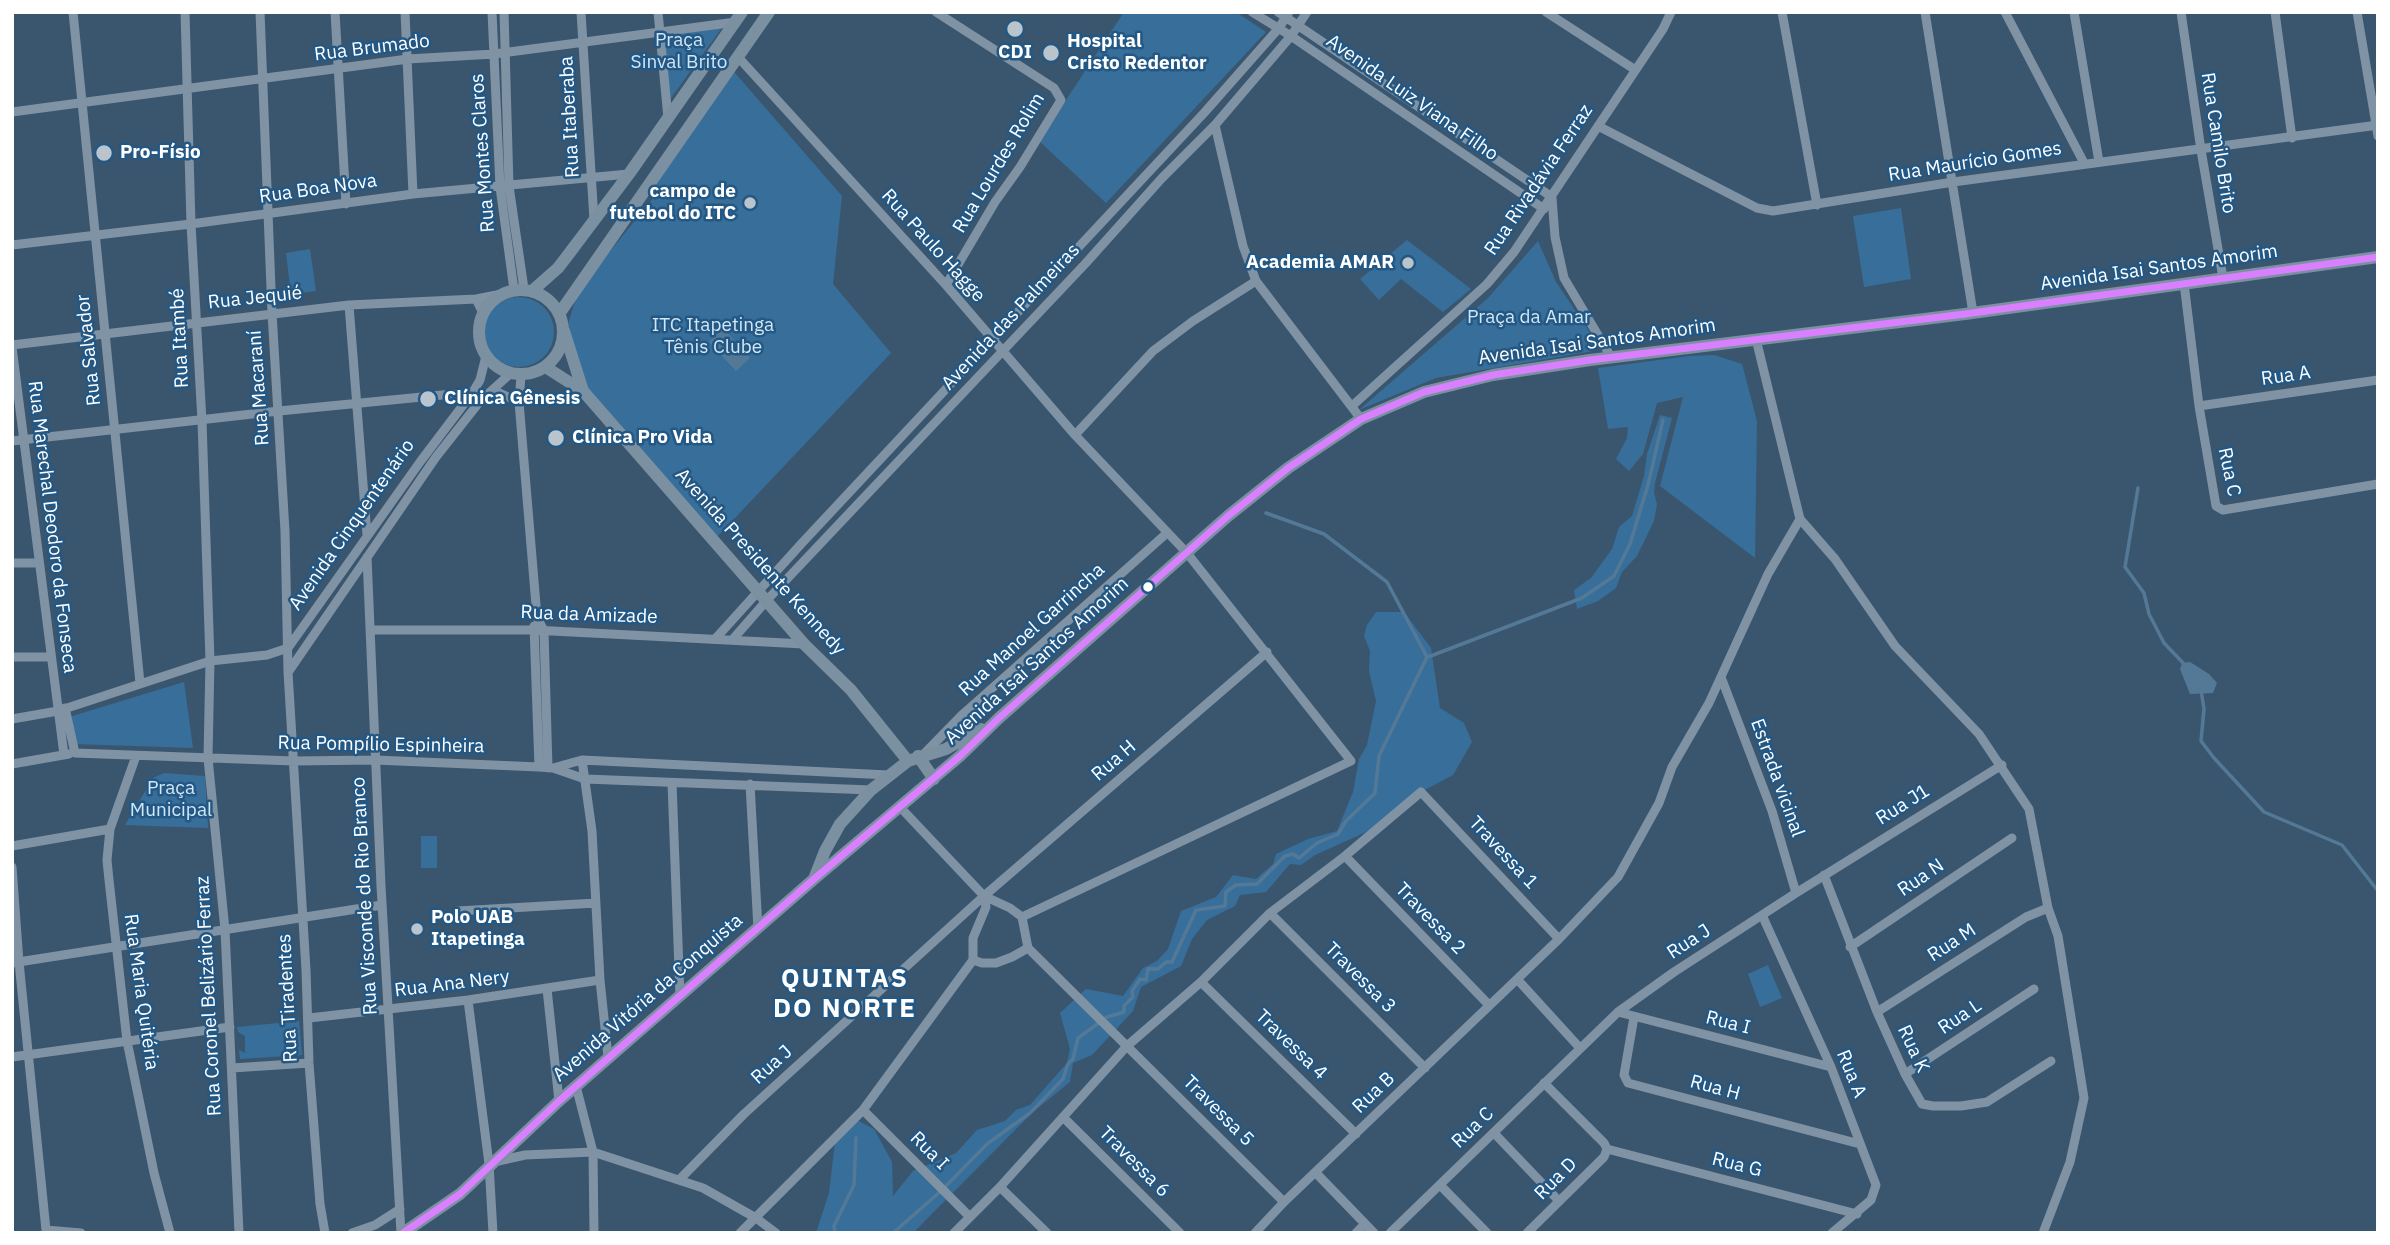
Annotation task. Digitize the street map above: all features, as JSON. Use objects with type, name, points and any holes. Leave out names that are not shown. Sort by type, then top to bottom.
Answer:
[{"type":"main road","points":[[559,314],[769,12]]},
{"type":"main road","points":[[518,291],[544,296],[559,314],[563,327],[559,351],[547,368],[516,375],[494,365],[486,356],[480,336],[483,313],[491,302],[518,291],[558,268],[629,174],[739,17]]},
{"type":"main road","name":"Avenida Isai Santos Amorim","points":[[918,792],[1187,552],[1288,468],[1361,419],[1424,392],[1493,374],[1973,313],[2378,257]]},
{"type":"main road","name":"Avenida Presidente Kennedy","points":[[563,327],[583,391]]},
{"type":"main road","name":"Avenida Presidente Kennedy","points":[[547,368],[583,391],[804,643],[916,757],[934,779]]},
{"type":"main road","points":[[814,879],[825,850],[840,824],[887,775],[916,757],[957,744],[999,718]]},
{"type":"main road","name":"Avenida Vitória da Conquista","points":[[402,1233],[460,1194],[489,1164],[608,1057],[918,792]]},
{"type":"street","name":"Rua Salvador","points":[[73,12],[80,104],[140,683]]},
{"type":"street","name":"Rua Itambé","points":[[185,12],[191,224],[202,421],[210,661]]},
{"type":"street","name":"Rua Macaraní","points":[[260,12],[294,761]]},
{"type":"street","points":[[335,12],[346,204]]},
{"type":"street","points":[[405,12],[413,194]]},
{"type":"street","name":"Rua Montes Claros","points":[[492,12],[505,187],[518,291]]},
{"type":"street","name":"Rua Montes Claros","points":[[504,12],[505,187]]},
{"type":"street","name":"Rua Itaberaba","points":[[581,12],[594,220]]},
{"type":"street","points":[[658,12],[668,118]]},
{"type":"street","name":"Rua Lourdes Rolim","points":[[936,12],[1054,88],[1060,96],[1059,104],[995,202],[946,285]]},
{"type":"street","name":"Avenida Luiz Viana Filho","points":[[1252,12],[1549,204]]},
{"type":"street","name":"Avenida das Palmeiras","points":[[716,638],[1004,351],[1162,178],[1215,125],[1291,36],[1307,12]]},
{"type":"street","points":[[1546,12],[1634,69]]},
{"type":"street","name":"Rua Rivadávia Ferraz","points":[[1352,406],[1487,284],[1514,251],[1549,204],[1634,69],[1663,29],[1671,12]]},
{"type":"street","points":[[1782,12],[1817,205]]},
{"type":"street","points":[[1925,12],[1973,313]]},
{"type":"street","points":[[2005,12],[2084,163]]},
{"type":"street","points":[[2011,22],[2017,12]]},
{"type":"street","points":[[2074,12],[2099,162]]},
{"type":"street","name":"Rua Camilo Brito","points":[[2181,12],[2223,278]]},
{"type":"street","points":[[2275,12],[2292,138]]},
{"type":"street","points":[[2357,12],[2378,136]]},
{"type":"street","name":"Avenida Luiz Viana Filho","points":[[1285,14],[1549,204]]},
{"type":"street","name":"Avenida das Palmeiras","points":[[733,639],[763,594],[993,340],[1204,113],[1279,28],[1285,14]]},
{"type":"street","name":"Rua Brumado","points":[[12,112],[408,59],[494,54],[584,43],[739,17]]},
{"type":"street","name":"Rua Paulo Hagge","points":[[738,57],[946,285],[1075,435],[1187,552]]},
{"type":"street","points":[[1215,125],[1237,223],[1256,281],[1361,419]]},
{"type":"street","name":"Rua Maurício Gomes","points":[[1598,126],[1757,208],[1773,211],[2084,163],[2201,150],[2377,125]]},
{"type":"street","name":"Rua Boa Nova","points":[[12,245],[413,194],[629,174]]},
{"type":"street","points":[[1549,204],[1564,278],[1611,358]]},
{"type":"street","points":[[1075,435],[1153,351],[1193,321],[1256,281]]},
{"type":"street","name":"Rua C","points":[[2184,283],[2214,503],[2219,509],[2378,484]]},
{"type":"street","name":"Rua Jequié","points":[[12,346],[272,313],[349,305],[475,299],[518,291]]},
{"type":"street","points":[[475,299],[483,313]]},
{"type":"street","points":[[349,305],[367,536]]},
{"type":"street","points":[[1756,339],[1800,519],[1835,559],[1895,646],[1966,719],[2025,799],[2033,820],[2048,908],[2058,936],[2084,1098],[2070,1163],[2043,1233]]},
{"type":"street","name":"Rua Marechal Deodoro da Fonseca","points":[[12,346],[38,562],[61,709]]},
{"type":"street","name":"Avenida Cinquentenário","points":[[288,648],[473,393],[480,380],[486,356]]},
{"type":"street","points":[[516,375],[537,618],[544,631],[547,768]]},
{"type":"street","name":"Avenida Cinquentenário","points":[[288,672],[443,448],[475,407],[493,390],[516,375]]},
{"type":"street","name":"Rua A","points":[[2199,405],[2378,380]]},
{"type":"street","points":[[493,390],[519,402]]},
{"type":"street","points":[[12,442],[356,402],[473,393]]},
{"type":"street","name":"Rua B","points":[[1255,1233],[1284,1202],[1559,939],[1618,877],[1659,803],[1672,767],[1709,703],[1768,574],[1800,519]]},
{"type":"street","name":"Rua Manoel Garrincha","points":[[916,757],[1167,533]]},
{"type":"street","points":[[1022,917],[1351,761],[1187,552]]},
{"type":"street","name":"Rua Visconde do Rio Branco","points":[[367,557],[382,905],[402,1233]]},
{"type":"street","points":[[12,563],[38,562]]},
{"type":"street","points":[[537,618],[533,629],[547,768]]},
{"type":"street","name":"Rua da Amizade","points":[[371,630],[533,629],[804,643]]},
{"type":"street","points":[[12,719],[61,709],[210,661],[267,655],[288,648]]},
{"type":"street","name":"Rua H","points":[[984,896],[1267,652]]},
{"type":"street","points":[[12,657],[51,657]]},
{"type":"street","name":"Rua Coronel Belizário Ferraz","points":[[210,661],[208,758],[225,930],[239,1233]]},
{"type":"street","name":"Estrada vicinal","points":[[1721,677],[1772,811],[1796,893]]},
{"type":"street","points":[[61,709],[75,753]]},
{"type":"street","points":[[61,709],[64,755]]},
{"type":"street","name":"Rua Pompílio Espinheira","points":[[12,764],[75,753],[294,761],[375,760],[547,768],[584,779],[871,790]]},
{"type":"street","name":"Rua Maria Quitéria","points":[[136,756],[110,829],[107,860],[127,1041],[154,1173],[170,1233]]},
{"type":"street","name":"Rua Tiradentes","points":[[294,761],[309,1018],[309,1063],[319,1192],[325,1233]]},
{"type":"street","points":[[582,761],[592,831],[600,980],[608,1057]]},
{"type":"street","name":"Rua Pompílio Espinheira","points":[[547,768],[582,761],[887,775]]},
{"type":"street","name":"Rua J1","points":[[1824,875],[2001,765]]},
{"type":"street","points":[[672,783],[680,996]]},
{"type":"street","points":[[750,784],[758,929]]},
{"type":"street","name":"Travessa 1","points":[[1345,856],[1421,792],[1559,939]]},
{"type":"street","points":[[899,806],[984,896],[1022,917],[1027,948],[996,963],[974,960]]},
{"type":"street","points":[[12,846],[110,829]]},
{"type":"street","name":"Rua N","points":[[1850,947],[2012,838]]},
{"type":"street","points":[[954,1233],[1000,1187],[1127,1046],[1201,982],[1270,913],[1345,856]]},
{"type":"street","name":"Travessa 2","points":[[1345,856],[1489,1005]]},
{"type":"street","points":[[12,867],[16,963],[33,1090],[46,1230],[81,1233]]},
{"type":"street","name":"Rua J","points":[[1579,1047],[1618,1012],[1674,972],[1824,875]]},
{"type":"street","name":"Rua K","points":[[1824,875],[1877,1012],[1905,1074],[1923,1104],[1975,1105],[1996,1097],[2051,1061]]},
{"type":"street","points":[[740,1233],[863,1110],[974,960],[973,938],[986,907],[984,896]]},
{"type":"street","name":"Rua J","points":[[680,1178],[744,1114],[984,896]]},
{"type":"street","points":[[458,911],[596,903]]},
{"type":"street","points":[[16,963],[382,905]]},
{"type":"street","name":"Rua M","points":[[1877,1012],[2026,916],[2048,908]]},
{"type":"street","name":"Travessa 3","points":[[1270,913],[1425,1068]]},
{"type":"street","name":"Rua A","points":[[1762,915],[1831,1067],[1876,1185],[1871,1200],[1832,1233]]},
{"type":"street","name":"Travessa 5","points":[[1027,948],[1284,1202]]},
{"type":"street","points":[[1517,979],[1579,1047]]},
{"type":"street","name":"Rua Ana Nery","points":[[309,1018],[468,1000],[600,980]]},
{"type":"street","name":"Travessa 4","points":[[1201,982],[1356,1134]]},
{"type":"street","points":[[547,989],[559,1101]]},
{"type":"street","name":"Rua L","points":[[1905,1074],[2034,989]]},
{"type":"street","points":[[468,1000],[489,1164],[492,1233]]},
{"type":"street","name":"Rua I","points":[[1618,1012],[1831,1067]]},
{"type":"street","name":"Rua H","points":[[1634,1017],[1624,1075],[1628,1083],[1860,1144]]},
{"type":"street","points":[[12,1057],[230,1027]]},
{"type":"street","name":"Rua C","points":[[1390,1233],[1579,1047]]},
{"type":"street","points":[[232,1068],[309,1063]]},
{"type":"street","points":[[1544,1083],[1607,1149]]},
{"type":"street","points":[[576,1086],[593,1152],[594,1233]]},
{"type":"street","name":"Rua I","points":[[863,1110],[970,1217]]},
{"type":"street","name":"Travessa 6","points":[[1063,1117],[1180,1233]]},
{"type":"street","points":[[1494,1133],[1559,1201]]},
{"type":"street","name":"Rua D","points":[[1527,1233],[1604,1157],[1607,1149]]},
{"type":"street","name":"Rua G","points":[[1607,1149],[1857,1214]]},
{"type":"street","points":[[489,1164],[525,1155],[593,1152],[680,1178],[720,1197],[776,1233]]},
{"type":"street","points":[[1316,1173],[1374,1233]]},
{"type":"street","points":[[1440,1185],[1487,1233]]},
{"type":"street","points":[[1000,1187],[1047,1233]]},
{"type":"street","points":[[352,1233],[374,1225],[400,1209]]},
{"type":"street","points":[[1356,1233],[1365,1224]]},
{"type":"green space","points":[[1124,12],[1236,12],[1266,32],[1106,203],[1039,141]]},
{"type":"green space","name":"Praça Sinval Brito","points":[[724,25],[663,109],[657,35]]},
{"type":"green space","name":"ITC Itapetinga Tênis Clube","points":[[729,66],[842,196],[833,284],[891,353],[717,537],[581,386],[566,331],[578,291],[658,192],[646,182]]},
{"type":"green space","points":[[1901,208],[1911,279],[1864,287],[1853,216]]},
{"type":"green space","name":"Academia AMAR","points":[[1407,240],[1471,289],[1443,312],[1401,279],[1379,300],[1360,279]]},
{"type":"green space","name":"Praça da Amar","points":[[1538,241],[1556,282],[1591,334],[1593,351],[1436,378],[1359,410],[1488,298]]},
{"type":"green space","points":[[310,249],[316,291],[291,294],[286,253]]},
{"type":"green space","points":[[519,297],[544,307],[554,332],[544,357],[519,367],[494,357],[484,332],[494,307]]},
{"type":"green space","points":[[1714,355],[1742,364],[1757,421],[1755,558],[1660,486],[1683,397],[1657,403],[1643,454],[1629,471],[1616,459],[1627,438],[1628,427],[1608,429],[1598,368]]},
{"type":"green space","points":[[1660,415],[1672,418],[1655,483],[1657,504],[1654,521],[1637,556],[1622,572],[1616,588],[1598,601],[1577,609],[1574,590],[1591,578],[1612,549],[1619,527],[1632,516],[1644,476],[1647,454]]},
{"type":"green space","points":[[1376,612],[1404,612],[1431,648],[1440,708],[1464,723],[1472,742],[1453,775],[1421,792],[1413,804],[1364,833],[1315,855],[1301,865],[1290,864],[1266,892],[1240,895],[1235,906],[1207,920],[1192,939],[1181,966],[1141,987],[1133,1011],[1092,1055],[1073,1063],[1070,1082],[1033,1112],[913,1233],[816,1233],[829,1193],[835,1142],[855,1119],[874,1129],[892,1162],[893,1196],[913,1171],[956,1153],[977,1130],[1005,1121],[1016,1110],[1030,1105],[1067,1063],[1070,1049],[1060,1013],[1086,989],[1123,996],[1143,968],[1157,961],[1168,949],[1181,911],[1216,897],[1233,875],[1256,879],[1273,864],[1276,854],[1308,839],[1337,831],[1353,792],[1359,759],[1367,745],[1376,701],[1369,671],[1370,651],[1364,636],[1367,625]]},
{"type":"green space","points":[[184,682],[193,748],[74,744],[69,717]]},
{"type":"green space","name":"Praça Municipal","points":[[164,773],[205,776],[208,828],[125,825],[153,778]]},
{"type":"green space","points":[[421,836],[437,836],[437,868],[421,868]]},
{"type":"green space","points":[[1768,965],[1782,998],[1760,1007],[1748,974]]},
{"type":"green space","points":[[299,1021],[302,1055],[240,1059],[239,1050],[245,1053],[245,1036],[238,1032],[237,1027]]},
{"type":"shaded area","points":[[723,328],[750,358],[736,371],[709,342]]},
{"type":"shaded area","points":[[2190,662],[2209,674],[2217,683],[2213,693],[2190,694],[2180,669],[2182,663]]},
{"type":"waterway","points":[[1428,657],[1582,598],[1614,576],[1630,544],[1648,485],[1663,420]]},
{"type":"waterway","points":[[2138,488],[2125,567],[2144,593],[2149,614],[2164,643],[2186,666]]},
{"type":"waterway","points":[[893,1233],[941,1191],[987,1144],[1030,1113],[1063,1079],[1068,1064],[1073,1059],[1078,1038],[1107,1017],[1124,1012],[1124,1006],[1133,997],[1132,991],[1140,979],[1146,980],[1148,969],[1158,969],[1166,962],[1172,962],[1196,910],[1225,906],[1226,892],[1236,885],[1257,884],[1285,856],[1293,854],[1299,858],[1317,843],[1338,834],[1346,821],[1375,793],[1379,756],[1427,657],[1387,582],[1324,534],[1266,513]]},
{"type":"waterway","points":[[2201,690],[2204,709],[2201,741],[2214,758],[2264,812],[2342,845],[2378,891]]},
{"type":"waterway","points":[[835,1233],[834,1226],[854,1185],[856,1138]]},
{"type":"transit line","points":[[403,1233],[460,1194],[559,1101],[960,756],[999,718],[1228,516],[1288,468],[1361,419],[1424,392],[1493,375],[2378,257]]},
{"type":"place","name":"CDI","points":[[1015,29]]},
{"type":"place","name":"Hospital Cristo Redentor","points":[[1051,53]]},
{"type":"place","name":"Pro-Físio","points":[[104,153]]},
{"type":"place","name":"campo de futebol do ITC","points":[[750,203]]},
{"type":"place","name":"Academia AMAR","points":[[1408,263]]},
{"type":"place","name":"Clínica Gênesis","points":[[428,399]]},
{"type":"place","name":"Clínica Pro Vida","points":[[556,438]]},
{"type":"place","name":"Polo UAB Itapetinga","points":[[417,929]]},
{"type":"district","name":"QUINTAS DO NORTE","points":[[845,994]]}]
